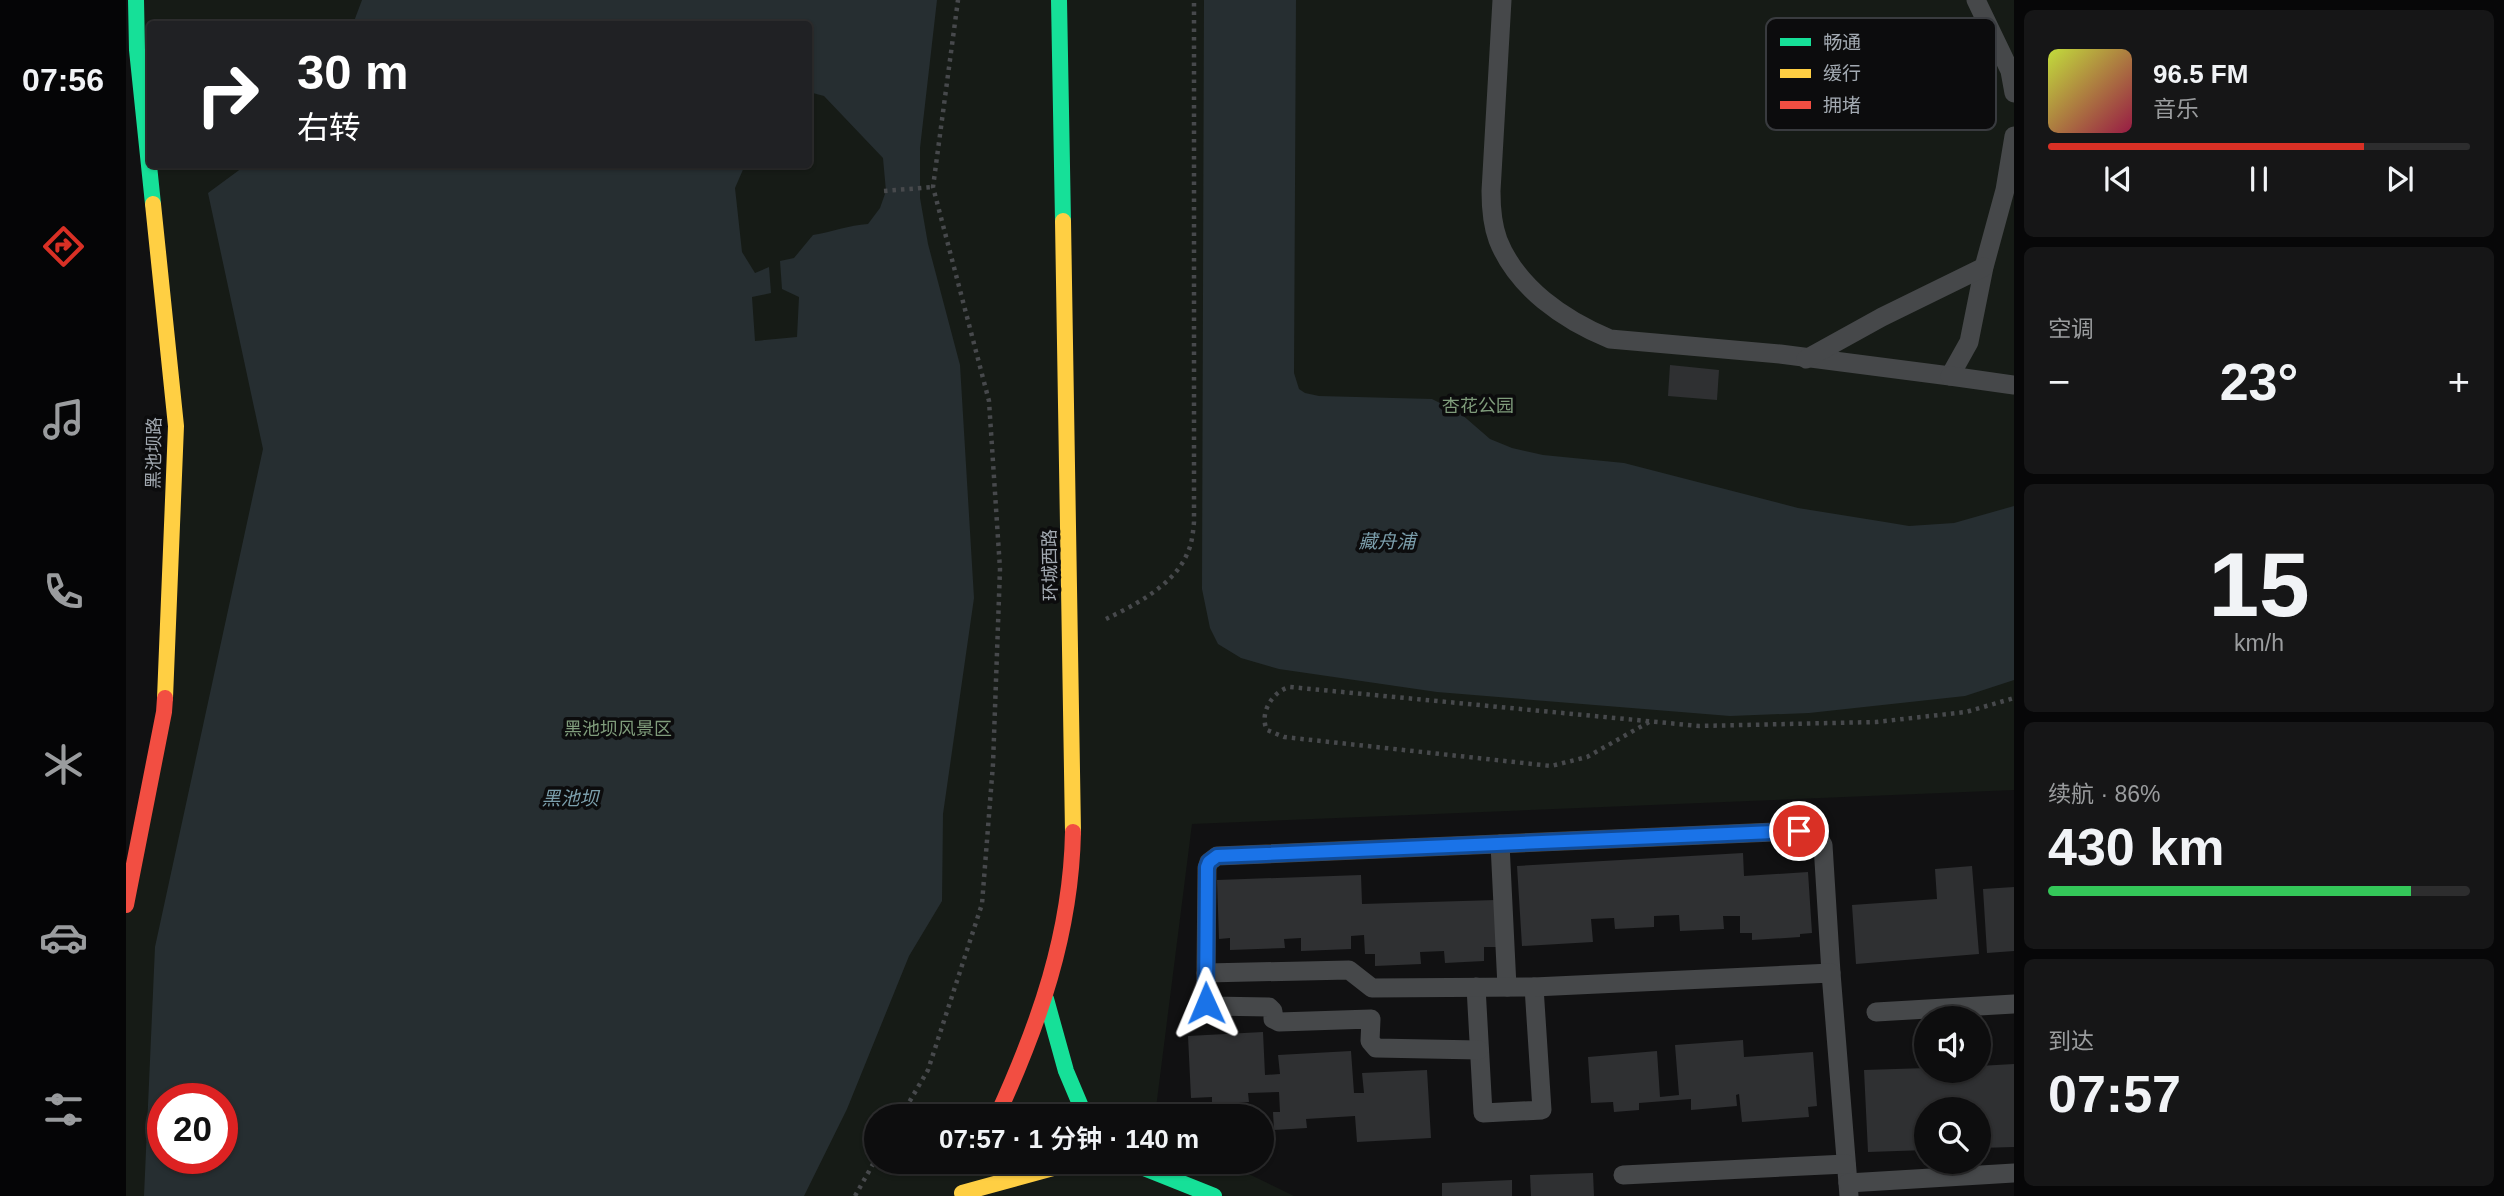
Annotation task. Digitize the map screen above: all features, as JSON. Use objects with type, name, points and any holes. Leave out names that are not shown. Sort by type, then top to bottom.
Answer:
[{"type":"street","name":"黑池坝路","points":[[136,0],[136,50],[147,153]]},
{"type":"street","name":"环城西路","points":[[1003,1104],[1046,999],[1068,909],[1073,834],[1059,0]]},
{"type":"street","name":"黑池坝路","points":[[126,905],[164,712],[176,426],[149,168]]},
{"type":"street","points":[[1046,999],[1066,1070],[1081,1104]]},
{"type":"street","points":[[961,1194],[970,1174]]},
{"type":"street","points":[[961,1194],[1032,1174]]},
{"type":"street","points":[[1159,1174],[1214,1196]]},
{"type":"lane","points":[[1502,0],[1490,191],[1492,217],[1497,238],[1506,256],[1521,277],[1561,314],[1610,339],[1780,354],[2014,385]]},
{"type":"lane","points":[[1976,0],[1985,18]]},
{"type":"lane","points":[[1996,38],[2012,69],[2014,93]]},
{"type":"lane","points":[[1950,376],[1969,342],[1984,267],[2005,190],[2014,136]]},
{"type":"lane","points":[[1806,359],[1882,317],[1984,267]]},
{"type":"lane","points":[[1371,1019],[1279,1022],[1273,1019],[1273,1011],[1269,1007],[1210,1006],[1206,1000],[1209,862],[1217,856],[1812,832],[1819,838],[1824,850],[1848,1181]]},
{"type":"lane","points":[[1500,844],[1507,988]]},
{"type":"lane","points":[[1206,973],[1349,970],[1372,988],[1507,988],[1831,973]]},
{"type":"lane","points":[[1476,987],[1483,1113],[1542,1110],[1534,987]]},
{"type":"lane","points":[[1372,988],[1370,1041],[1374,1047],[1479,1050]]},
{"type":"lane","points":[[1876,1012],[2014,1004]]},
{"type":"lane","points":[[1623,1175],[1848,1181],[2014,1173]]},
{"type":"path","points":[[908,1104],[928,1070],[982,904],[993,764],[1000,569],[989,401],[933,187],[958,0]]},
{"type":"path","points":[[1071,636],[1133,606],[1176,573],[1187,555],[1192,539],[1194,0]]},
{"type":"path","points":[[884,191],[933,187]]},
{"type":"path","points":[[1649,722],[1587,757],[1550,766],[1284,737],[1268,730],[1264,721],[1268,706],[1276,695],[1282,689],[1290,687],[1699,726],[1876,722],[1966,712],[2014,698]]},
{"type":"path","points":[[855,1196],[867,1174]]},
{"type":"green space","points":[[136,0],[2014,0],[2014,790],[1192,824],[1157,1104],[864,1104],[864,1174],[1249,1174],[1294,1196],[126,1196],[126,905],[164,712],[176,426],[149,168],[812,168],[812,21],[147,21],[147,146],[137,50]]},
{"type":"water","name":"黑池坝","points":[[362,0],[937,0],[920,148],[920,198],[928,244],[960,365],[974,598],[943,814],[942,901],[909,956],[847,1109],[804,1196],[144,1196],[147,1128],[147,1174],[238,1174],[238,1083],[149,1083],[155,947],[263,449],[208,193],[242,168],[744,168],[735,188],[742,252],[755,273],[769,267],[771,293],[752,297],[755,341],[797,337],[799,297],[782,289],[780,261],[794,258],[813,235],[868,224],[880,208],[886,191],[883,158],[824,96],[812,93],[812,21],[354,21]]},
{"type":"water","name":"藏舟浦","points":[[1204,0],[1296,0],[1294,373],[1299,389],[1319,396],[1432,399],[1460,413],[1490,439],[1512,448],[1543,455],[1624,463],[1798,508],[1909,526],[1954,523],[2014,506],[2014,680],[1965,696],[1809,713],[1730,716],[1437,692],[1279,669],[1241,658],[1218,644],[1210,628],[1202,589]]},
{"type":"building","points":[[1670,365],[1719,370],[1717,400],[1668,396]]},
{"type":"building","points":[[1743,853],[1744,876],[1808,872],[1812,933],[1800,934],[1800,937],[1752,940],[1752,933],[1740,933],[1740,916],[1723,916],[1724,929],[1680,931],[1679,915],[1654,916],[1654,927],[1615,929],[1614,918],[1591,919],[1593,942],[1522,946],[1517,866]]},
{"type":"building","points":[[1972,866],[1979,954],[1856,964],[1852,905],[1937,899],[1935,869]]},
{"type":"building","points":[[1361,875],[1362,904],[1496,900],[1497,947],[1484,947],[1484,961],[1445,963],[1444,951],[1420,952],[1421,964],[1375,966],[1375,954],[1365,954],[1364,935],[1351,936],[1351,949],[1301,951],[1301,938],[1284,939],[1285,948],[1230,950],[1230,938],[1219,939],[1217,880]]},
{"type":"building","points":[[2014,887],[2014,951],[1987,953],[1983,889]]},
{"type":"building","points":[[1263,1032],[1265,1075],[1280,1074],[1278,1055],[1351,1051],[1354,1093],[1364,1093],[1362,1073],[1427,1070],[1431,1138],[1357,1142],[1355,1116],[1306,1119],[1307,1128],[1274,1130],[1274,1112],[1280,1112],[1279,1092],[1248,1093],[1249,1102],[1212,1104],[1212,1097],[1191,1098],[1188,1036]]},
{"type":"building","points":[[1743,1040],[1744,1057],[1813,1052],[1817,1106],[1808,1107],[1809,1117],[1742,1122],[1739,1094],[1736,1095],[1737,1106],[1691,1110],[1691,1099],[1639,1103],[1639,1110],[1614,1112],[1613,1102],[1591,1103],[1588,1057],[1657,1051],[1660,1097],[1679,1095],[1675,1045]]},
{"type":"building","points":[[2014,1064],[2014,1147],[1991,1148],[1991,1097],[1914,1097],[1914,1150],[1868,1152],[1864,1070],[1914,1068],[1914,1083],[1991,1083],[1991,1065]]},
{"type":"building","points":[[1593,1173],[1594,1196],[1531,1196],[1530,1175]]},
{"type":"building","points":[[1512,1180],[1512,1196],[1442,1196],[1442,1183]]},
{"type":"traffic: fast","points":[[136,0],[137,50],[147,146]]},
{"type":"traffic: fast","points":[[1059,0],[1063,221]]},
{"type":"traffic: fast","points":[[149,168],[153,204]]},
{"type":"traffic: fast","points":[[1046,999],[1066,1071],[1080,1104]]},
{"type":"traffic: fast","points":[[1159,1174],[1214,1196]]},
{"type":"traffic: slow","points":[[153,204],[176,426],[165,698]]},
{"type":"traffic: slow","points":[[1063,221],[1073,832]]},
{"type":"traffic: slow","points":[[962,1193],[1031,1174]]},
{"type":"traffic: jam","points":[[126,905],[165,698]]},
{"type":"traffic: jam","points":[[1002,1104],[1039,1013],[1050,978],[1066,906],[1073,832]]},
{"type":"route","points":[[1206,1003],[1207,867],[1217,856],[1799,831]]},
{"type":"park label","name":"杏花公园","points":[[1478,406]]},
{"type":"park label","name":"黑池坝风景区","points":[[618,729]]}]
